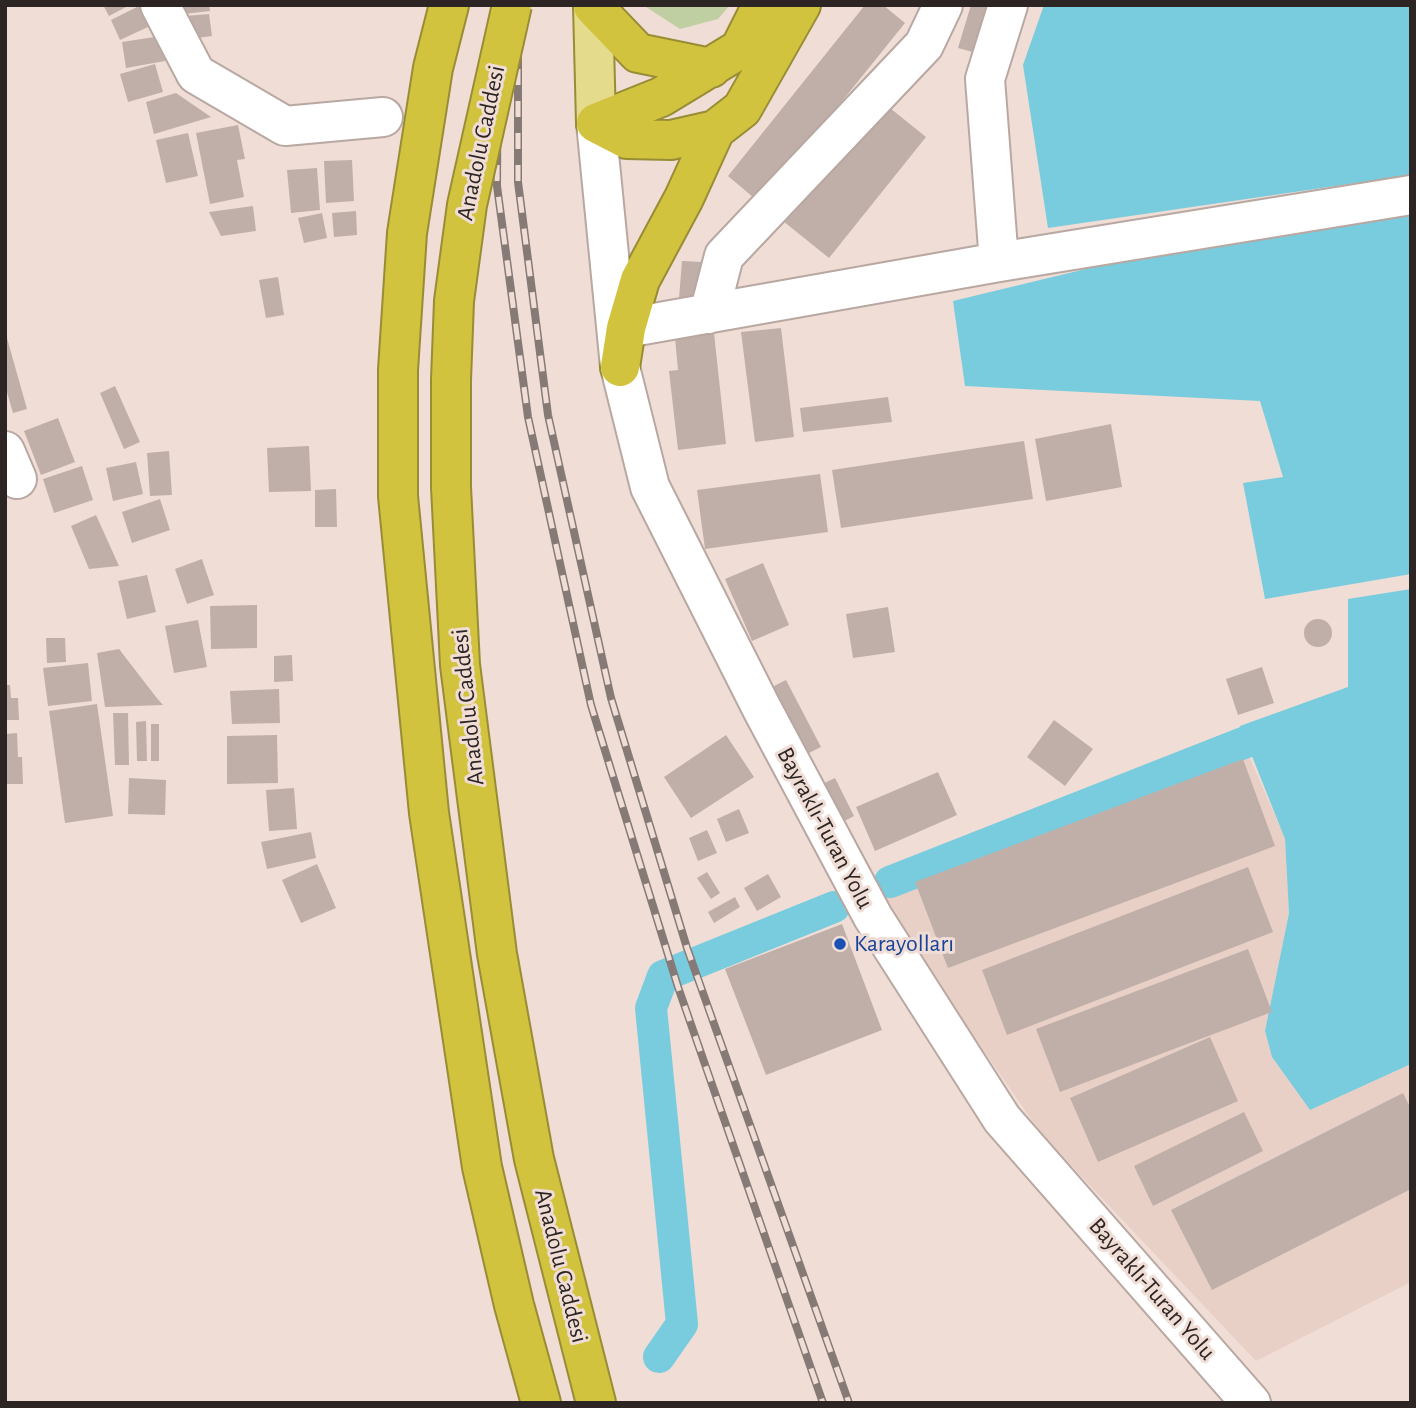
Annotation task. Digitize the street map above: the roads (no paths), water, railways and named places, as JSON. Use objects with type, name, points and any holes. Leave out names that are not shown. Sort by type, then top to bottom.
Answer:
[{"type":"highway","name":"Anadolu Caddesi","points":[[449,5],[433,68],[407,233],[398,370],[398,496],[429,813],[482,1167],[514,1305],[541,1403]]},
{"type":"highway","name":"Anadolu Caddesi","points":[[512,5],[467,205],[454,301],[451,487],[460,665],[497,954],[534,1159],[596,1403]]},
{"type":"highway","points":[[596,123],[661,97],[740,49],[762,5]]},
{"type":"highway","points":[[620,367],[626,328],[640,280],[684,198],[716,130],[742,109],[800,5]]},
{"type":"highway","points":[[593,6],[638,53],[711,68]]},
{"type":"highway","points":[[596,123],[627,139],[671,140],[716,130]]},
{"type":"main road","points":[[593,6],[596,123]]},
{"type":"street","points":[[160,5],[196,74],[285,126],[383,117]]},
{"type":"street","points":[[709,313],[724,256],[924,45],[943,5]]},
{"type":"street","points":[[999,262],[985,79],[1008,5]]},
{"type":"street","name":"Bayraklı-Turan Yolu","points":[[596,123],[620,367],[650,487],[761,708],[873,917],[1002,1119],[1251,1403]]},
{"type":"street","points":[[626,328],[999,262],[1411,195]]},
{"type":"water","points":[[1044,5],[1411,5],[1411,175],[1048,228],[1023,65]]},
{"type":"water","points":[[1411,212],[1411,574],[1265,599],[1243,483],[1283,477],[1260,401],[965,386],[953,301],[1231,234]]},
{"type":"water","points":[[1411,589],[1411,1064],[1310,1110],[1272,1057],[1265,1031],[1289,913],[1285,839],[1240,726],[1348,687],[1348,599]]},
{"type":"waterway","points":[[890,882],[1246,742]]},
{"type":"waterway","points":[[659,1357],[682,1324],[651,1008],[663,976],[834,907]]},
{"type":"railway","points":[[498,5],[497,186],[528,417],[591,705],[678,987],[823,1403]]},
{"type":"railway","points":[[518,5],[518,182],[548,415],[611,698],[687,948],[849,1403]]},
{"type":"place","name":"Karayolları","points":[[840,944]]}]
